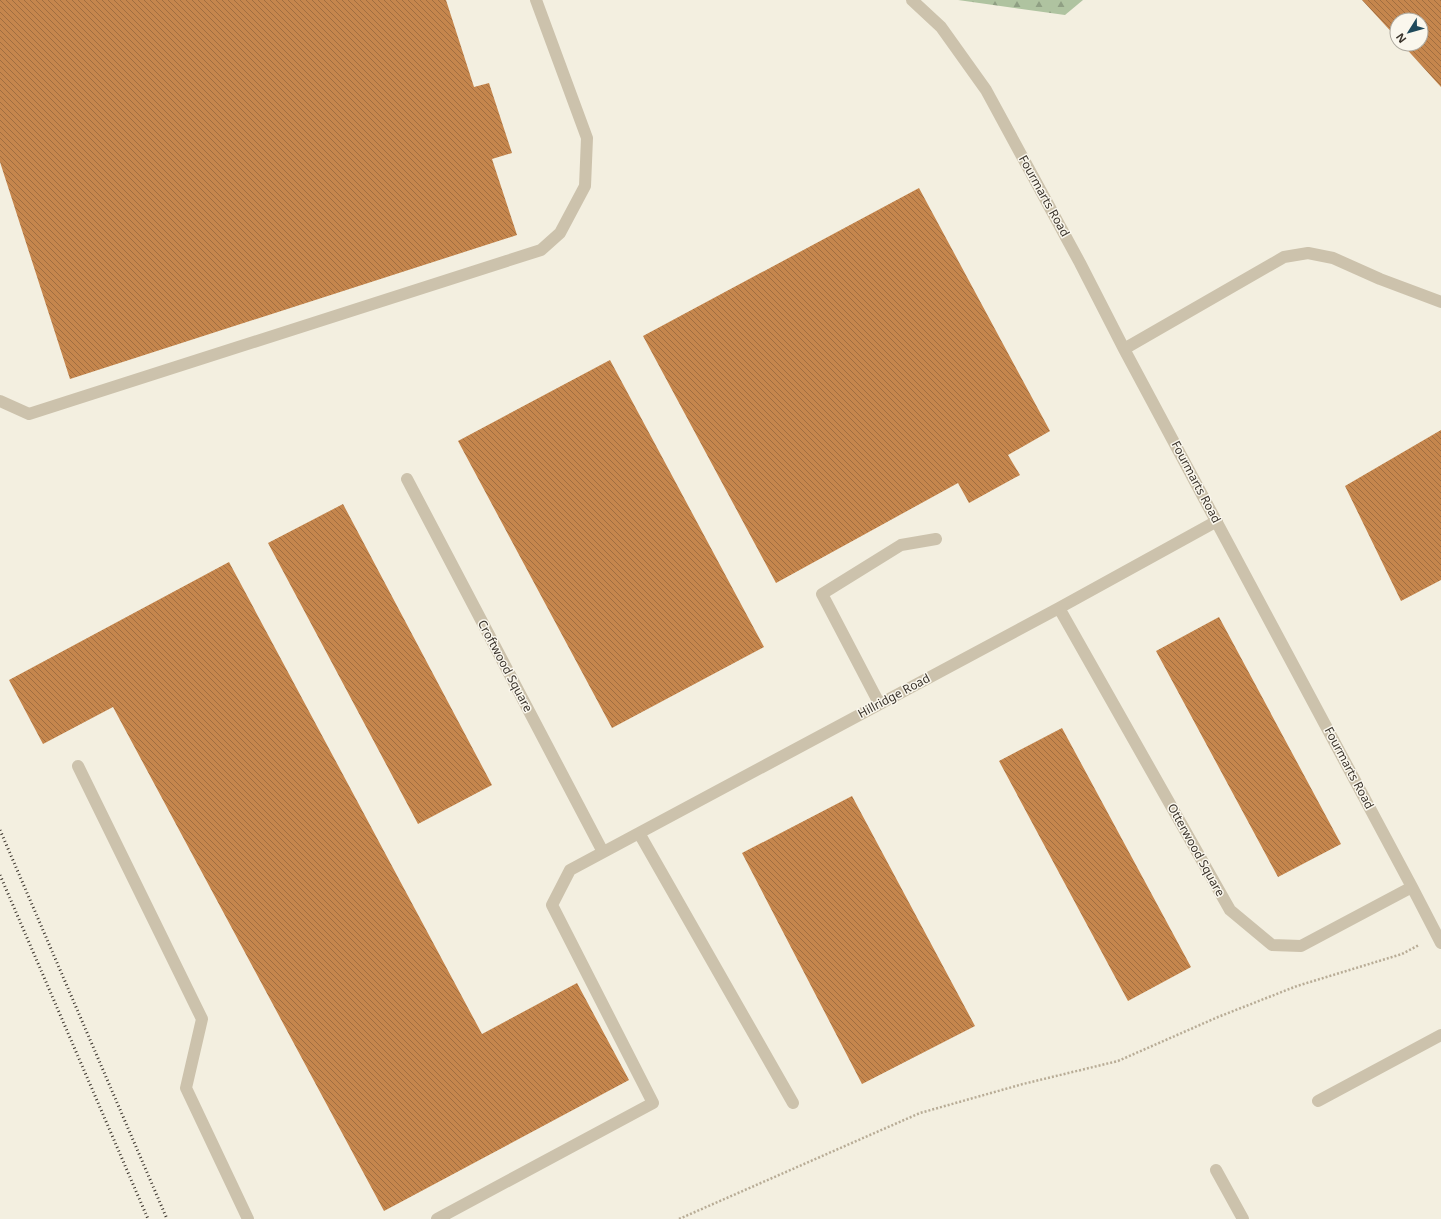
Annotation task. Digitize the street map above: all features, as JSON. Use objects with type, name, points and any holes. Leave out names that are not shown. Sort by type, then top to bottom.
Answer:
[{"type":"street","points":[[0,401],[29,414],[541,250],[560,233],[585,186],[587,138],[536,0]]},
{"type":"street","name":"Fourmarts Road","points":[[912,0],[941,27],[986,90],[1080,263],[1124,349],[1439,939]]},
{"type":"street","points":[[1124,349],[1284,257],[1308,253],[1333,258],[1380,279],[1441,302]]},
{"type":"street","name":"Croftwood Square","points":[[407,479],[603,852]]},
{"type":"street","name":"Hillridge Road","points":[[437,1219],[653,1103],[552,905],[570,870],[879,703],[1059,608],[1217,521]]},
{"type":"street","points":[[879,703],[822,594],[901,544],[936,539]]},
{"type":"street","name":"Otterwood Square","points":[[1059,608],[1230,910],[1272,945],[1301,946],[1412,887]]},
{"type":"street","points":[[78,766],[202,1019],[186,1088],[248,1219]]},
{"type":"street","points":[[639,833],[793,1103]]},
{"type":"street","points":[[1318,1101],[1441,1035]]},
{"type":"street","points":[[1216,1170],[1243,1219]]},
{"type":"path","points":[[679,1219],[920,1113],[1023,1084],[1118,1060],[1297,986],[1402,954],[1439,939]]},
{"type":"green space","points":[[958,0],[1083,0],[1065,15]]},
{"type":"building","points":[[0,0],[446,0],[474,87],[489,83],[512,153],[492,159],[517,235],[70,379],[0,162]]},
{"type":"building","points":[[1362,0],[1441,0],[1441,87],[1409,52],[1429,52],[1429,12],[1389,12],[1389,29]]},
{"type":"building","points":[[919,188],[1050,431],[1008,455],[1020,475],[969,503],[958,483],[776,583],[643,336]]},
{"type":"building","points":[[610,360],[764,647],[612,728],[458,441]]},
{"type":"building","points":[[1441,430],[1441,580],[1401,601],[1345,486]]},
{"type":"building","points":[[343,504],[492,785],[418,824],[268,543]]},
{"type":"building","points":[[229,562],[482,1034],[577,983],[629,1080],[384,1211],[113,707],[43,744],[9,680]]},
{"type":"building","points":[[1219,617],[1341,844],[1278,877],[1156,651]]},
{"type":"building","points":[[1062,728],[1191,967],[1128,1001],[999,761]]},
{"type":"building","points":[[852,796],[975,1026],[862,1084],[742,853]]},
{"type":"railway","points":[[0,830],[167,1219]]},
{"type":"railway","points":[[0,875],[148,1219]]}]
